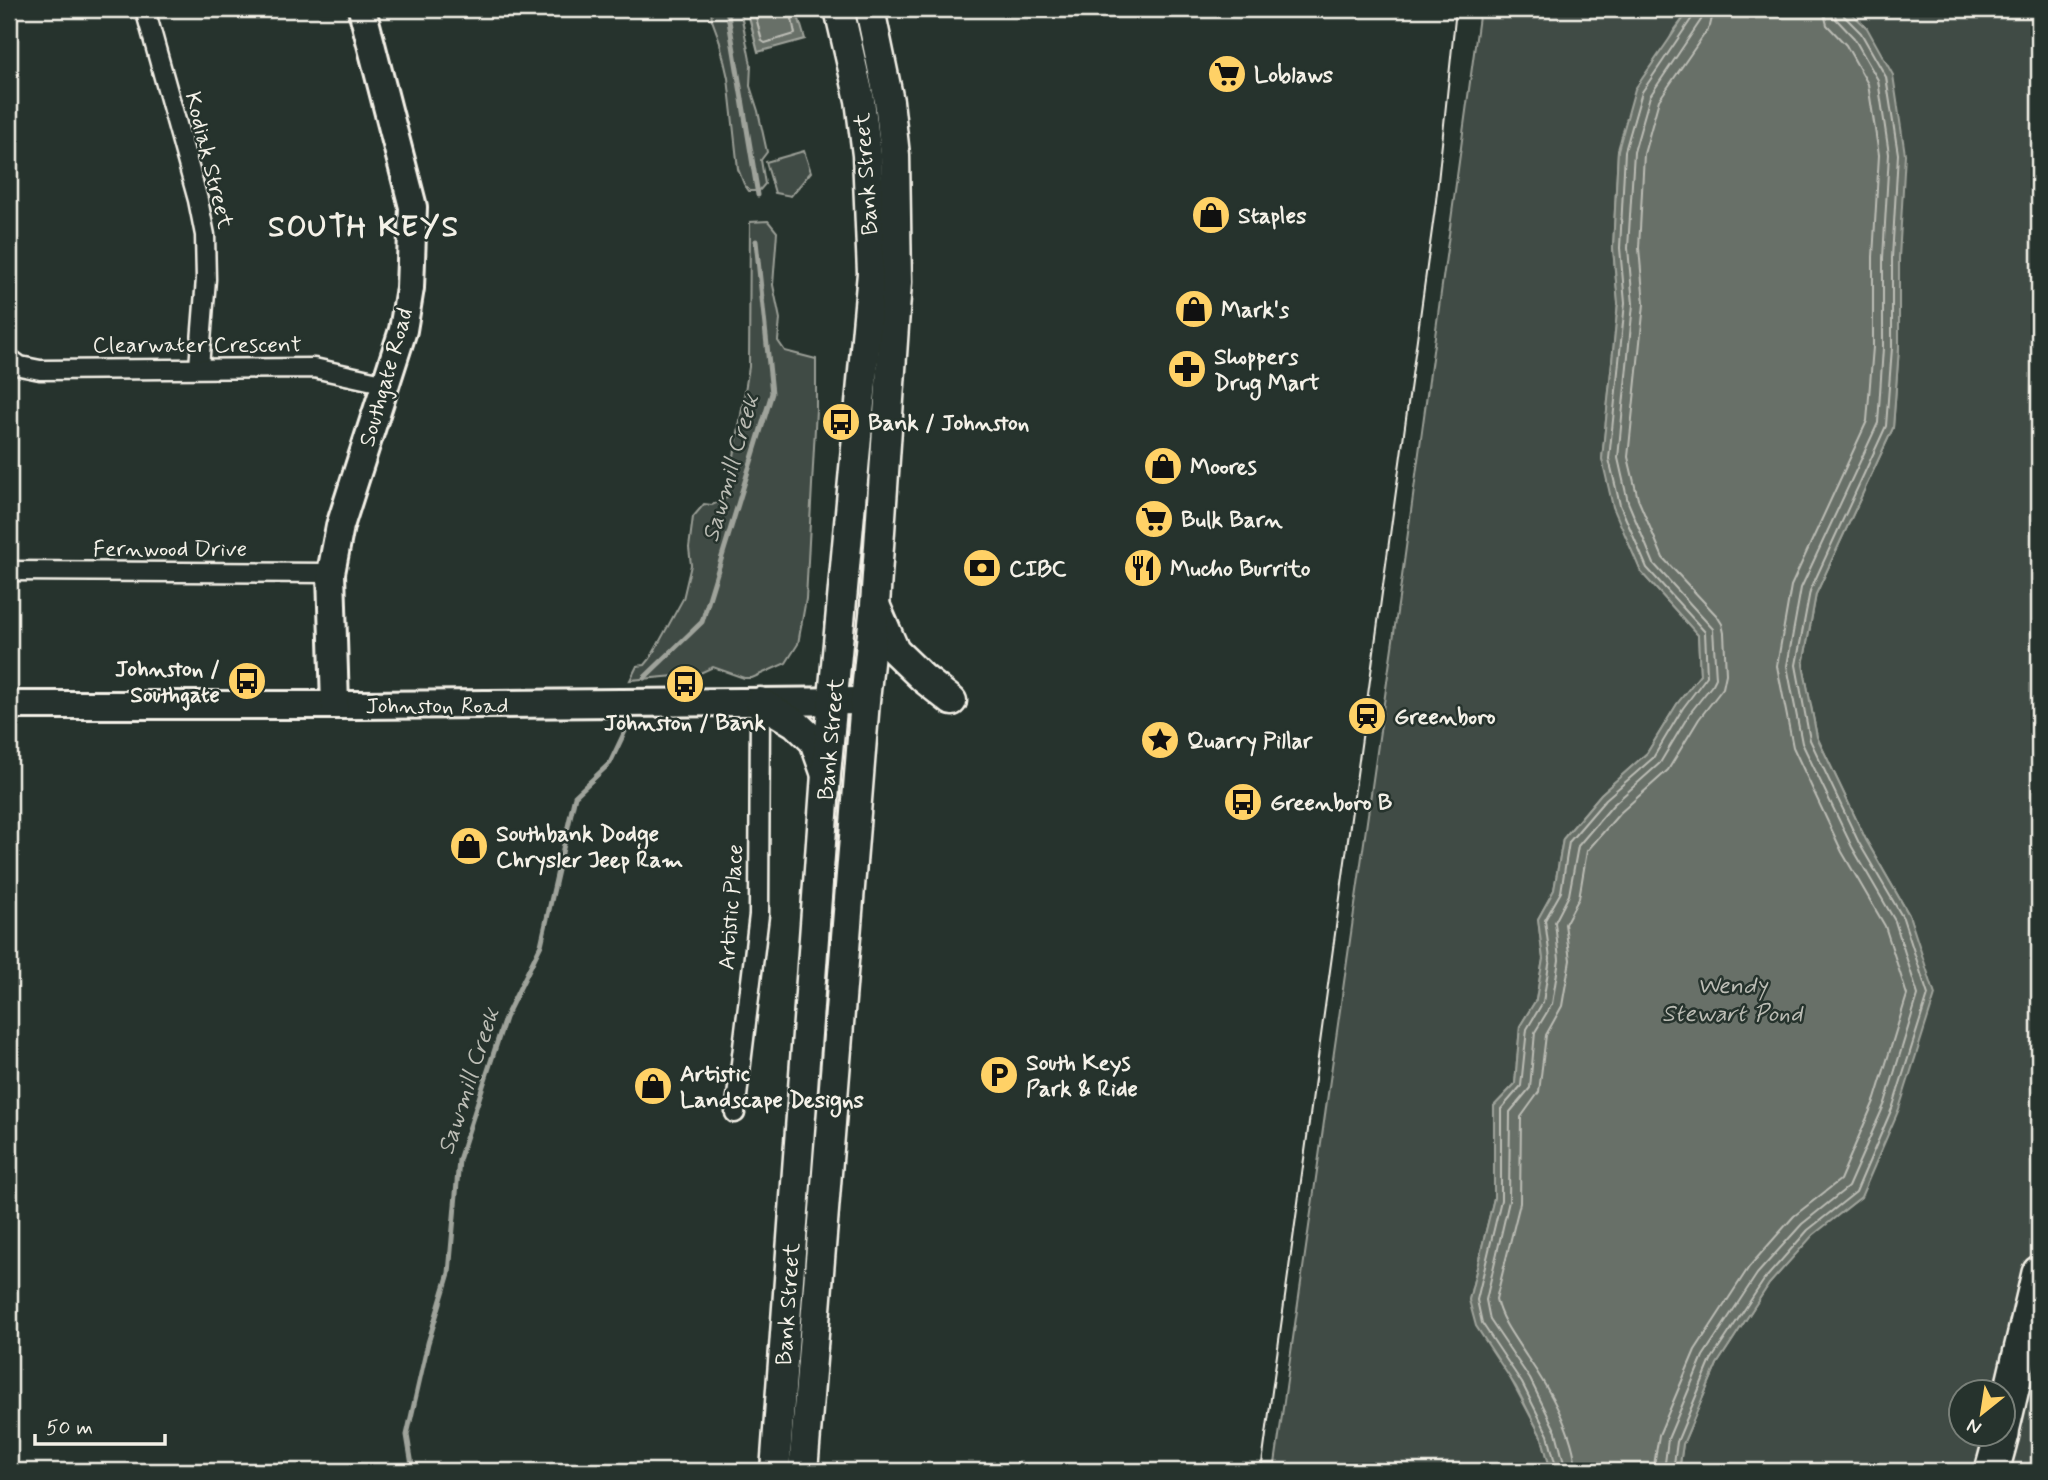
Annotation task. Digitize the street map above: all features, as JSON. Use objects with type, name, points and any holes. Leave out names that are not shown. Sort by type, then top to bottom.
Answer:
[{"type":"highway","points":[[2014,1378],[2039,1272]]},
{"type":"highway","points":[[1992,1471],[1998,1448]]},
{"type":"main road","name":"Bank Street","points":[[775,1471],[826,774],[872,273],[867,155],[860,100],[839,9]]},
{"type":"main road","name":"Bank Street","points":[[803,1471],[875,604],[897,282],[895,155],[889,101],[870,9]]},
{"type":"main road","points":[[875,604],[895,651],[923,678],[953,701]]},
{"type":"main road","points":[[760,702],[795,723],[814,741],[826,774]]},
{"type":"street","name":"Kodiak Street","points":[[145,9],[198,200],[205,235],[206,279],[199,367]]},
{"type":"street","name":"Southgate Road","points":[[335,705],[331,573],[340,526],[403,330],[410,288],[412,207],[362,9]]},
{"type":"street","name":"Clearwater Crescent","points":[[9,358],[20,366],[40,370],[314,368],[387,384]]},
{"type":"street","name":"Fernwood Drive","points":[[9,571],[331,573]]},
{"type":"street","name":"Johnston Road","points":[[9,705],[865,701]]},
{"type":"street","name":"Artistic Place","points":[[735,1113],[759,915],[760,702]]},
{"type":"shaded area","points":[[711,9],[740,9],[751,65],[750,86],[767,152],[761,160],[765,184],[759,191],[749,191],[738,169],[728,78]]},
{"type":"shaded area","points":[[1480,9],[1690,9],[1673,32],[1618,150],[1613,248],[1618,303],[1602,459],[1641,572],[1698,635],[1700,675],[1677,704],[1647,753],[1601,794],[1563,839],[1554,890],[1538,919],[1543,959],[1536,1000],[1520,1026],[1515,1084],[1494,1106],[1494,1198],[1469,1300],[1542,1438],[1551,1471],[1274,1471],[1400,591]]},
{"type":"shaded area","points":[[1847,9],[2039,9],[2039,1471],[1679,1471],[1683,1444],[1717,1364],[1769,1284],[1813,1234],[1861,1197],[1909,915],[1866,840],[1817,737],[1803,665],[1816,594],[1893,428],[1899,348],[1899,258],[1867,29]]},
{"type":"shaded area","points":[[804,151],[811,172],[791,196],[775,193],[766,162]]},
{"type":"shaded area","points":[[768,221],[777,232],[773,285],[780,319],[778,341],[785,351],[816,359],[806,599],[798,644],[786,663],[752,678],[744,678],[713,667],[698,674],[630,680],[637,666],[645,665],[650,659],[683,599],[691,565],[689,548],[693,517],[704,504],[712,505],[727,498],[749,367],[750,222]]},
{"type":"water","points":[[747,9],[796,9],[805,39],[758,52]]},
{"type":"water","name":"Wendy Stewart Pond","points":[[1690,9],[1847,9],[1867,28],[1893,75],[1905,154],[1899,258],[1899,348],[1893,428],[1816,594],[1803,665],[1817,737],[1866,840],[1909,915],[1935,995],[1899,1109],[1861,1197],[1813,1235],[1769,1284],[1717,1364],[1683,1444],[1679,1471],[1551,1471],[1542,1438],[1516,1387],[1476,1326],[1469,1300],[1494,1198],[1494,1106],[1515,1084],[1520,1026],[1536,1000],[1543,959],[1538,919],[1554,890],[1563,839],[1601,794],[1647,753],[1677,704],[1700,675],[1698,635],[1641,572],[1613,507],[1602,459],[1618,303],[1613,248],[1618,150],[1635,89]]},
{"type":"waterway","name":"Sawmill Creek","points":[[727,9],[758,195]]},
{"type":"waterway","name":"Sawmill Creek","points":[[644,678],[702,622],[772,393],[756,241]]},
{"type":"waterway","name":"Sawmill Creek","points":[[413,1471],[407,1435],[428,1343],[449,1273],[459,1160],[505,1018],[541,945],[575,796],[610,763],[628,725]]},
{"type":"tram line","points":[[1261,1471],[1436,201],[1456,9]]},
{"type":"place","name":"Loblaws","points":[[1227,74]]},
{"type":"place","name":"Staples","points":[[1211,215]]},
{"type":"place","name":"Mark's","points":[[1194,309]]},
{"type":"place","name":"Shoppers Drug Mart","points":[[1187,369]]},
{"type":"place","name":"Bank / Johnston","points":[[841,422]]},
{"type":"place","name":"Moores","points":[[1163,466]]},
{"type":"place","name":"Bulk Barn","points":[[1154,519]]},
{"type":"place","name":"CIBC","points":[[982,568]]},
{"type":"place","name":"Mucho Burrito","points":[[1143,568]]},
{"type":"place","name":"Johnston / Southgate","points":[[247,681]]},
{"type":"place","name":"Johnston / Bank","points":[[685,684]]},
{"type":"place","name":"Greenboro","points":[[1367,716]]},
{"type":"place","name":"Quarry Pillar","points":[[1160,740]]},
{"type":"place","name":"Greenboro B","points":[[1243,802]]},
{"type":"place","name":"Southbank Dodge Chrysler Jeep Ram","points":[[469,846]]},
{"type":"place","name":"South Keys Park & Ride","points":[[999,1075]]},
{"type":"place","name":"Artistic Landscape Designs","points":[[653,1086]]},
{"type":"district","name":"SOUTH KEYS","points":[[364,226]]}]
